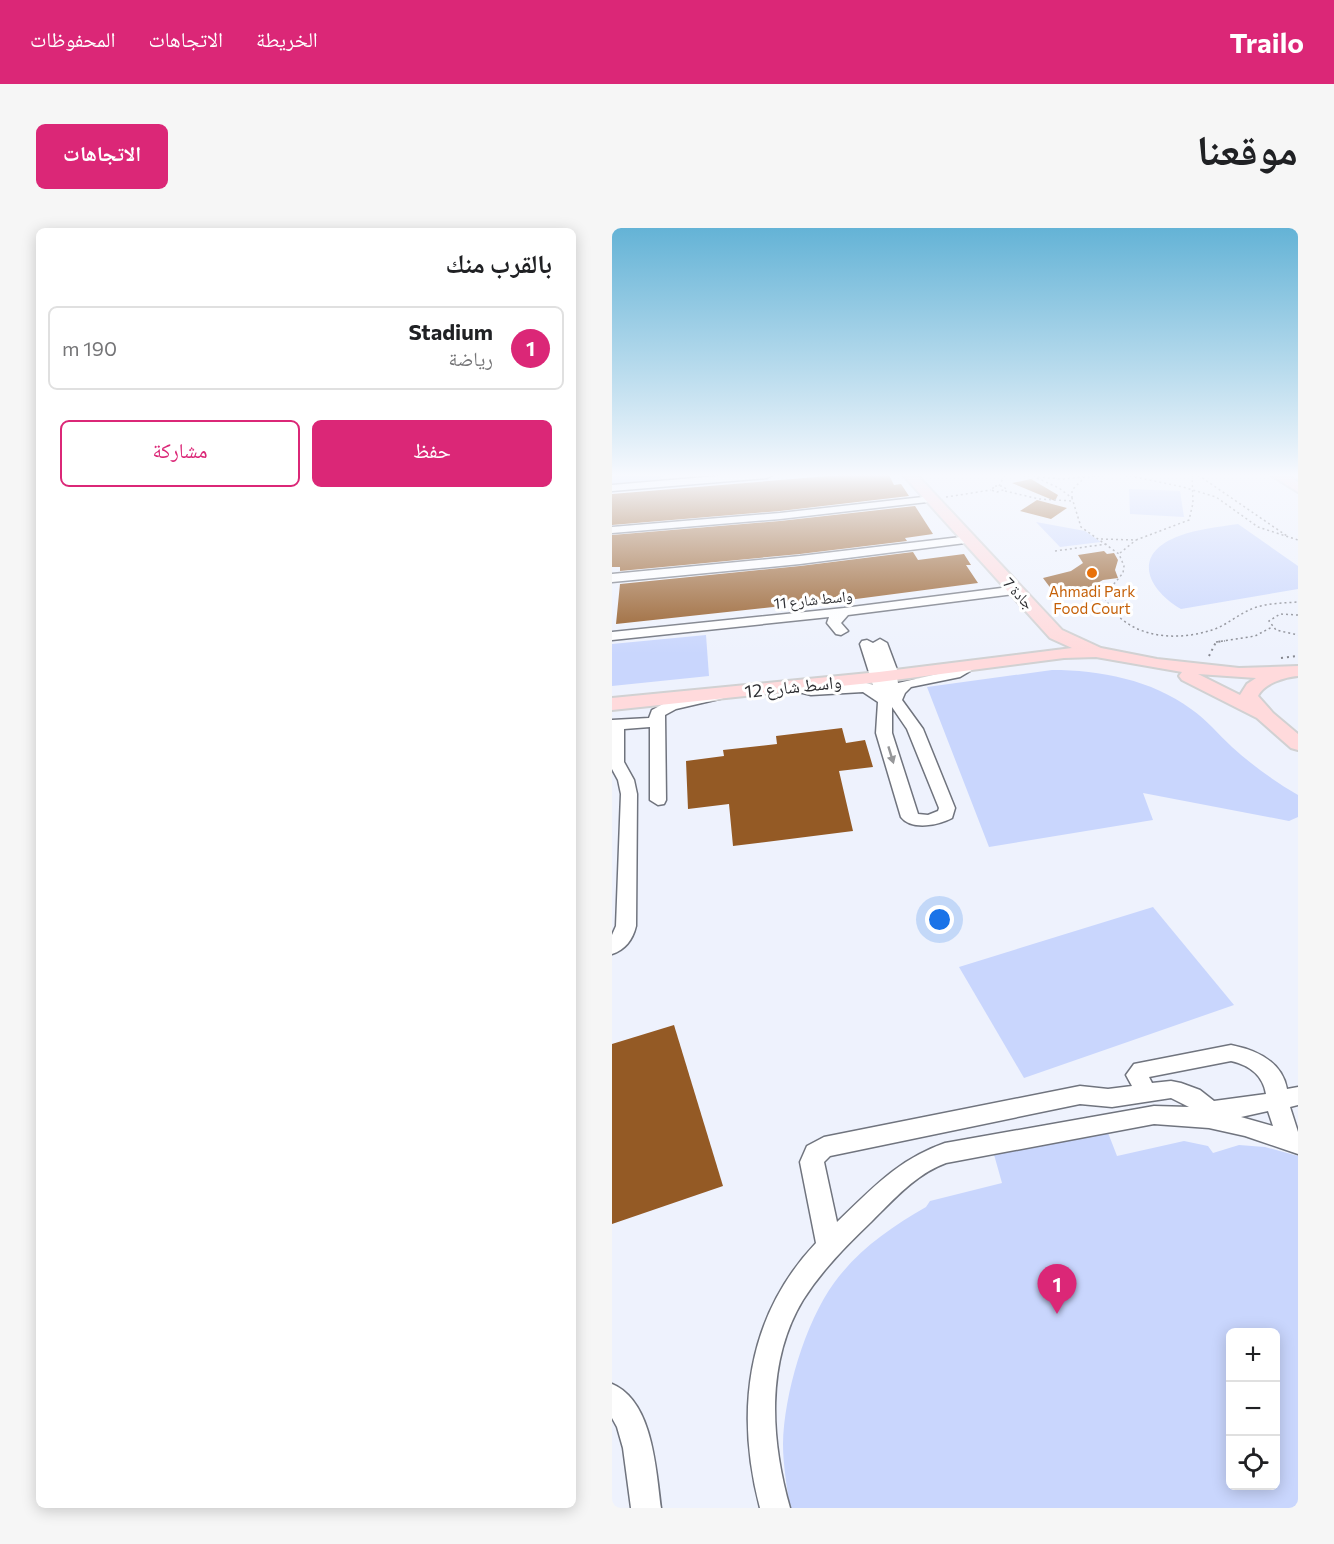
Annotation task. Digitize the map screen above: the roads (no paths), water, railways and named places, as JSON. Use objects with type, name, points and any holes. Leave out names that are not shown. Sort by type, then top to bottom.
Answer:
[{"type":"main road","name":"جادة 7","points":[[964,535],[1056,634],[1096,652],[1157,664],[1239,674],[1298,671]]},
{"type":"main road","name":"واسط شارع 12","points":[[973,665],[1046,648],[1054,640],[1056,634]]},
{"type":"main road","name":"واسط شارع 12","points":[[612,704],[886,676],[1064,653],[1096,652]]},
{"type":"main road","name":"جادة 7","points":[[1157,664],[1201,681],[1266,717]]},
{"type":"main road","points":[[1298,671],[1264,681],[1251,690],[1249,696],[1266,717],[1298,744]]},
{"type":"street","points":[[612,578],[800,560],[969,540]]},
{"type":"street","name":"واسط شارع 11","points":[[612,636],[844,612],[1017,590]]},
{"type":"street","points":[[841,631],[834,623],[836,617],[844,612]]},
{"type":"street","points":[[791,686],[810,692],[866,687],[890,700],[915,729],[947,808],[946,814],[924,820],[910,817],[884,732],[890,700],[886,676],[874,644]]},
{"type":"street","points":[[890,700],[906,684],[955,674],[973,665]]},
{"type":"street","points":[[658,800],[657,713],[665,708],[708,700],[727,693]]},
{"type":"street","points":[[885,723],[909,720]]},
{"type":"street","points":[[612,947],[624,935],[626,926],[629,794],[626,780],[615,768],[614,725],[657,722]]},
{"type":"street","points":[[775,1508],[762,1451],[761,1397],[770,1347],[787,1305],[812,1267],[902,1176],[917,1164],[935,1156],[1154,1115],[1216,1116],[1294,1143],[1288,1098],[1265,1068],[1250,1058],[1231,1053],[1140,1071],[1137,1075],[1146,1092]]},
{"type":"street","points":[[830,1248],[812,1162],[815,1153],[824,1146],[1080,1095],[1106,1098],[1165,1089],[1178,1090],[1193,1095],[1216,1116]]},
{"type":"street","points":[[1216,1116],[1288,1098]]},
{"type":"street","points":[[612,1398],[622,1409],[633,1431],[646,1508]]},
{"type":"place","name":"Ahmadi Park Food Court","points":[[1092,573]]},
{"type":"place","name":"Stadium","points":[[1057,1314]]}]
